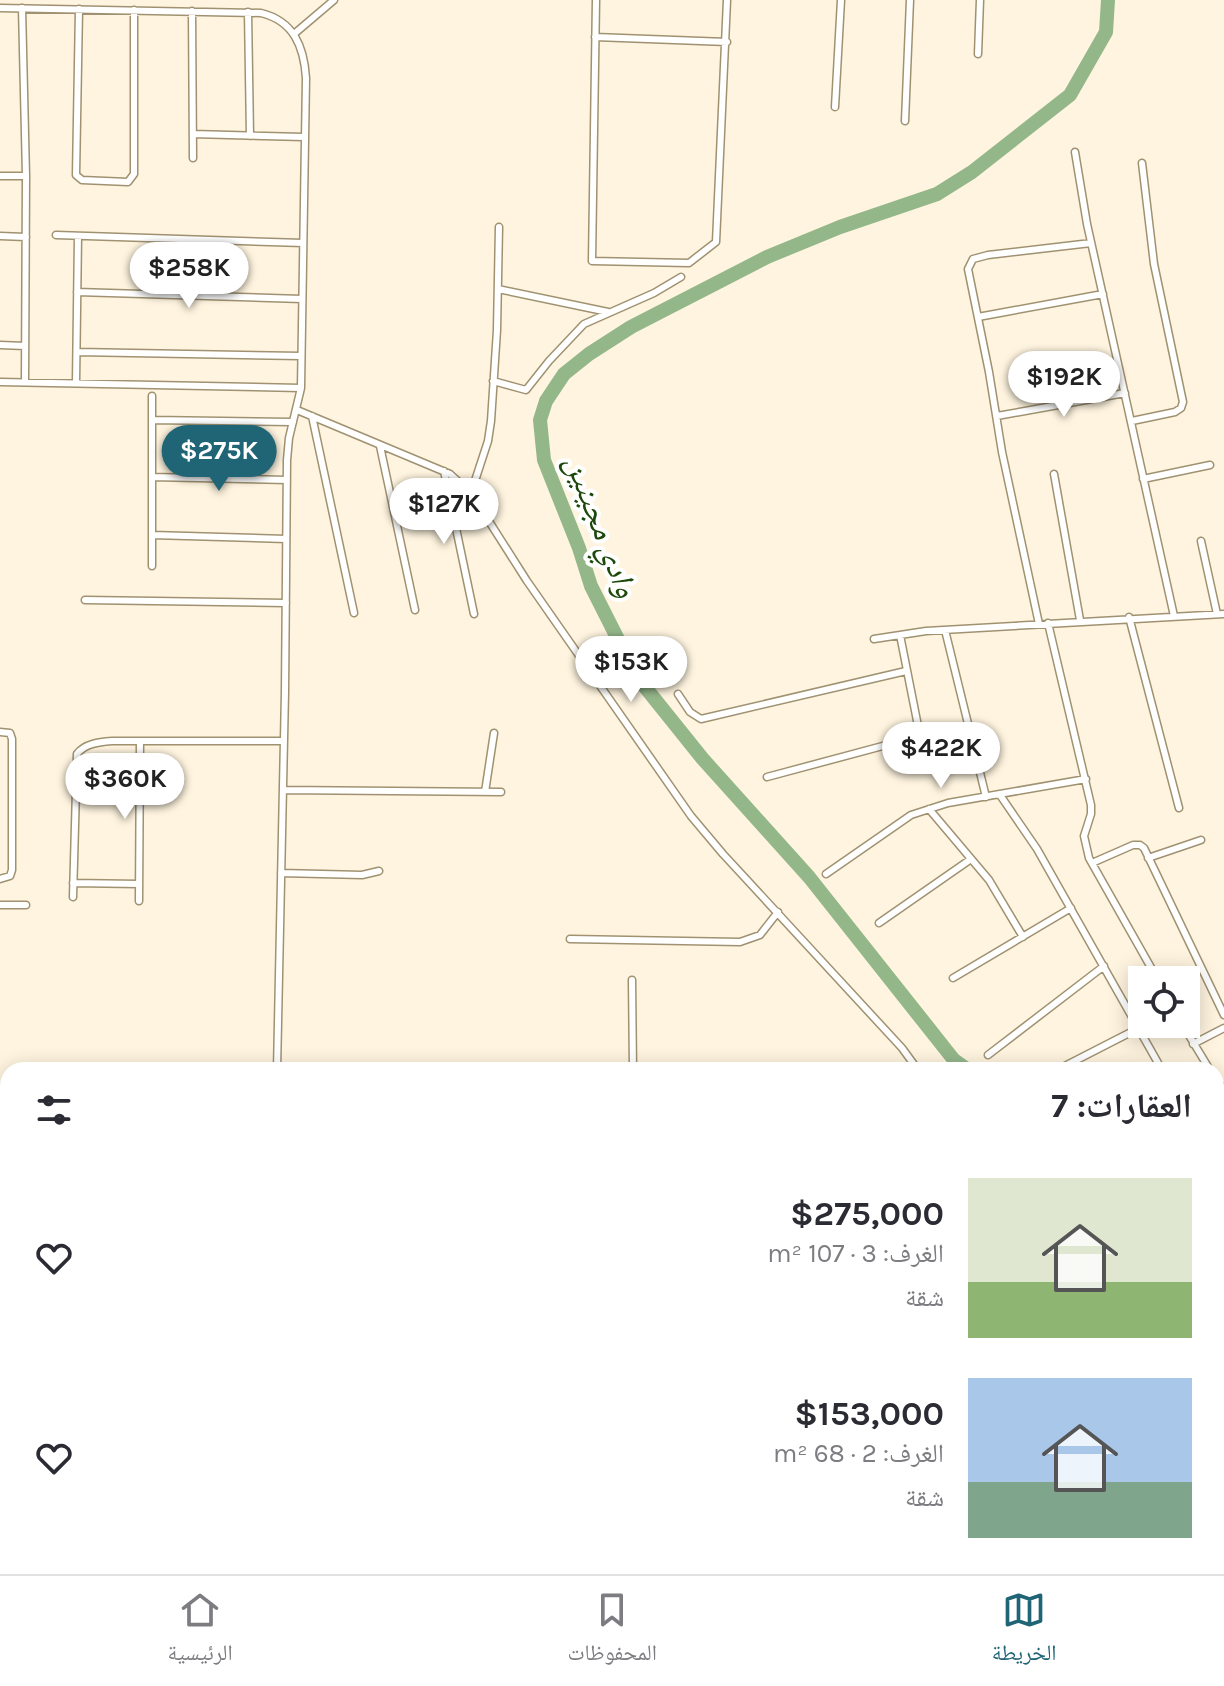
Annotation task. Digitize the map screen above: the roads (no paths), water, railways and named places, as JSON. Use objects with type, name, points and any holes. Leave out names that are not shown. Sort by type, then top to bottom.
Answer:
[{"type":"street","points":[[294,34],[334,0]]},
{"type":"street","points":[[596,0],[592,261],[689,263],[716,242],[727,0]]},
{"type":"street","points":[[835,107],[841,0]]},
{"type":"street","points":[[905,121],[910,0]]},
{"type":"street","points":[[978,54],[980,0]]},
{"type":"street","points":[[0,8],[248,12],[271,15],[287,25],[301,48],[305,65],[301,388],[288,447],[277,1062]]},
{"type":"street","points":[[22,8],[26,176],[25,382]]},
{"type":"street","points":[[79,9],[76,175],[82,180],[128,182],[134,174],[134,10]]},
{"type":"street","points":[[192,11],[193,158]]},
{"type":"street","points":[[248,12],[250,136]]},
{"type":"street","points":[[595,37],[726,42]]},
{"type":"street","points":[[193,134],[304,137]]},
{"type":"street","points":[[1075,152],[1091,243],[1174,616]]},
{"type":"street","points":[[1132,421],[1175,412],[1183,402],[1154,264],[1142,163]]},
{"type":"street","points":[[0,176],[26,176]]},
{"type":"street","points":[[471,493],[488,441],[499,227]]},
{"type":"street","points":[[56,235],[303,243]]},
{"type":"street","points":[[0,236],[26,237]]},
{"type":"street","points":[[76,383],[78,236]]},
{"type":"street","points":[[1039,624],[968,269],[973,259],[1091,243]]},
{"type":"street","points":[[493,381],[526,390],[584,324],[654,293],[681,277]]},
{"type":"street","points":[[498,289],[612,312]]},
{"type":"street","points":[[77,292],[302,299]]},
{"type":"street","points":[[978,317],[1103,294]]},
{"type":"street","points":[[0,345],[25,346]]},
{"type":"street","points":[[77,352],[301,356]]},
{"type":"street","points":[[0,382],[301,388]]},
{"type":"street","points":[[997,416],[1125,393]]},
{"type":"street","points":[[152,396],[152,566]]},
{"type":"street","points":[[297,410],[444,471],[471,493],[527,581],[691,816],[912,1062]]},
{"type":"street","points":[[312,416],[354,613]]},
{"type":"street","points":[[152,420],[293,422]]},
{"type":"street","points":[[380,446],[415,610]]},
{"type":"street","points":[[1143,479],[1210,465]]},
{"type":"street","points":[[444,471],[474,614]]},
{"type":"street","points":[[1054,474],[1080,620]]},
{"type":"street","points":[[152,477],[287,480]]},
{"type":"street","points":[[152,535],[286,539]]},
{"type":"street","points":[[874,639],[945,630],[1080,620],[1221,614],[1209,584],[1201,541]]},
{"type":"street","points":[[85,600],[286,603]]},
{"type":"street","points":[[1129,617],[1179,808]]},
{"type":"street","points":[[1048,623],[1086,779],[1091,814],[1084,844],[1150,966]]},
{"type":"street","points":[[945,630],[986,797]]},
{"type":"street","points":[[767,777],[920,736],[900,635]]},
{"type":"street","points":[[678,694],[690,712],[701,719],[906,671]]},
{"type":"street","points":[[0,732],[10,733],[12,739],[12,870],[10,876],[0,879]]},
{"type":"street","points":[[485,792],[494,733]]},
{"type":"street","points":[[139,901],[140,741]]},
{"type":"street","points":[[73,897],[78,752],[100,742],[284,741]]},
{"type":"street","points":[[826,874],[911,815],[948,803],[1086,779]]},
{"type":"street","points":[[283,790],[501,792]]},
{"type":"street","points":[[1000,795],[1037,849],[1128,1009]]},
{"type":"street","points":[[929,809],[989,880],[1023,937]]},
{"type":"street","points":[[1148,858],[1201,840]]},
{"type":"street","points":[[1092,863],[1133,845],[1144,848],[1224,1015]]},
{"type":"street","points":[[879,923],[971,859]]},
{"type":"street","points":[[281,873],[362,875],[379,871]]},
{"type":"street","points":[[73,883],[139,884]]},
{"type":"street","points":[[0,905],[26,905]]},
{"type":"street","points":[[953,978],[1071,908]]},
{"type":"street","points":[[570,939],[740,942],[760,935],[778,912]]},
{"type":"street","points":[[988,1055],[1104,966]]},
{"type":"street","points":[[632,980],[633,1062]]},
{"type":"street","points":[[1193,1044],[1224,1028]]},
{"type":"street","points":[[1073,1062],[1128,1034]]},
{"type":"street","points":[[1144,1038],[1158,1062]]},
{"type":"street","points":[[1190,1038],[1205,1062]]},
{"type":"waterway","name":"وادي مجينين","points":[[957,1062],[809,877],[702,758],[637,677],[591,586],[544,460],[540,420],[546,401],[564,374],[631,327],[767,257],[840,227],[937,194],[972,172],[1070,95],[1106,32],[1108,0]]}]
